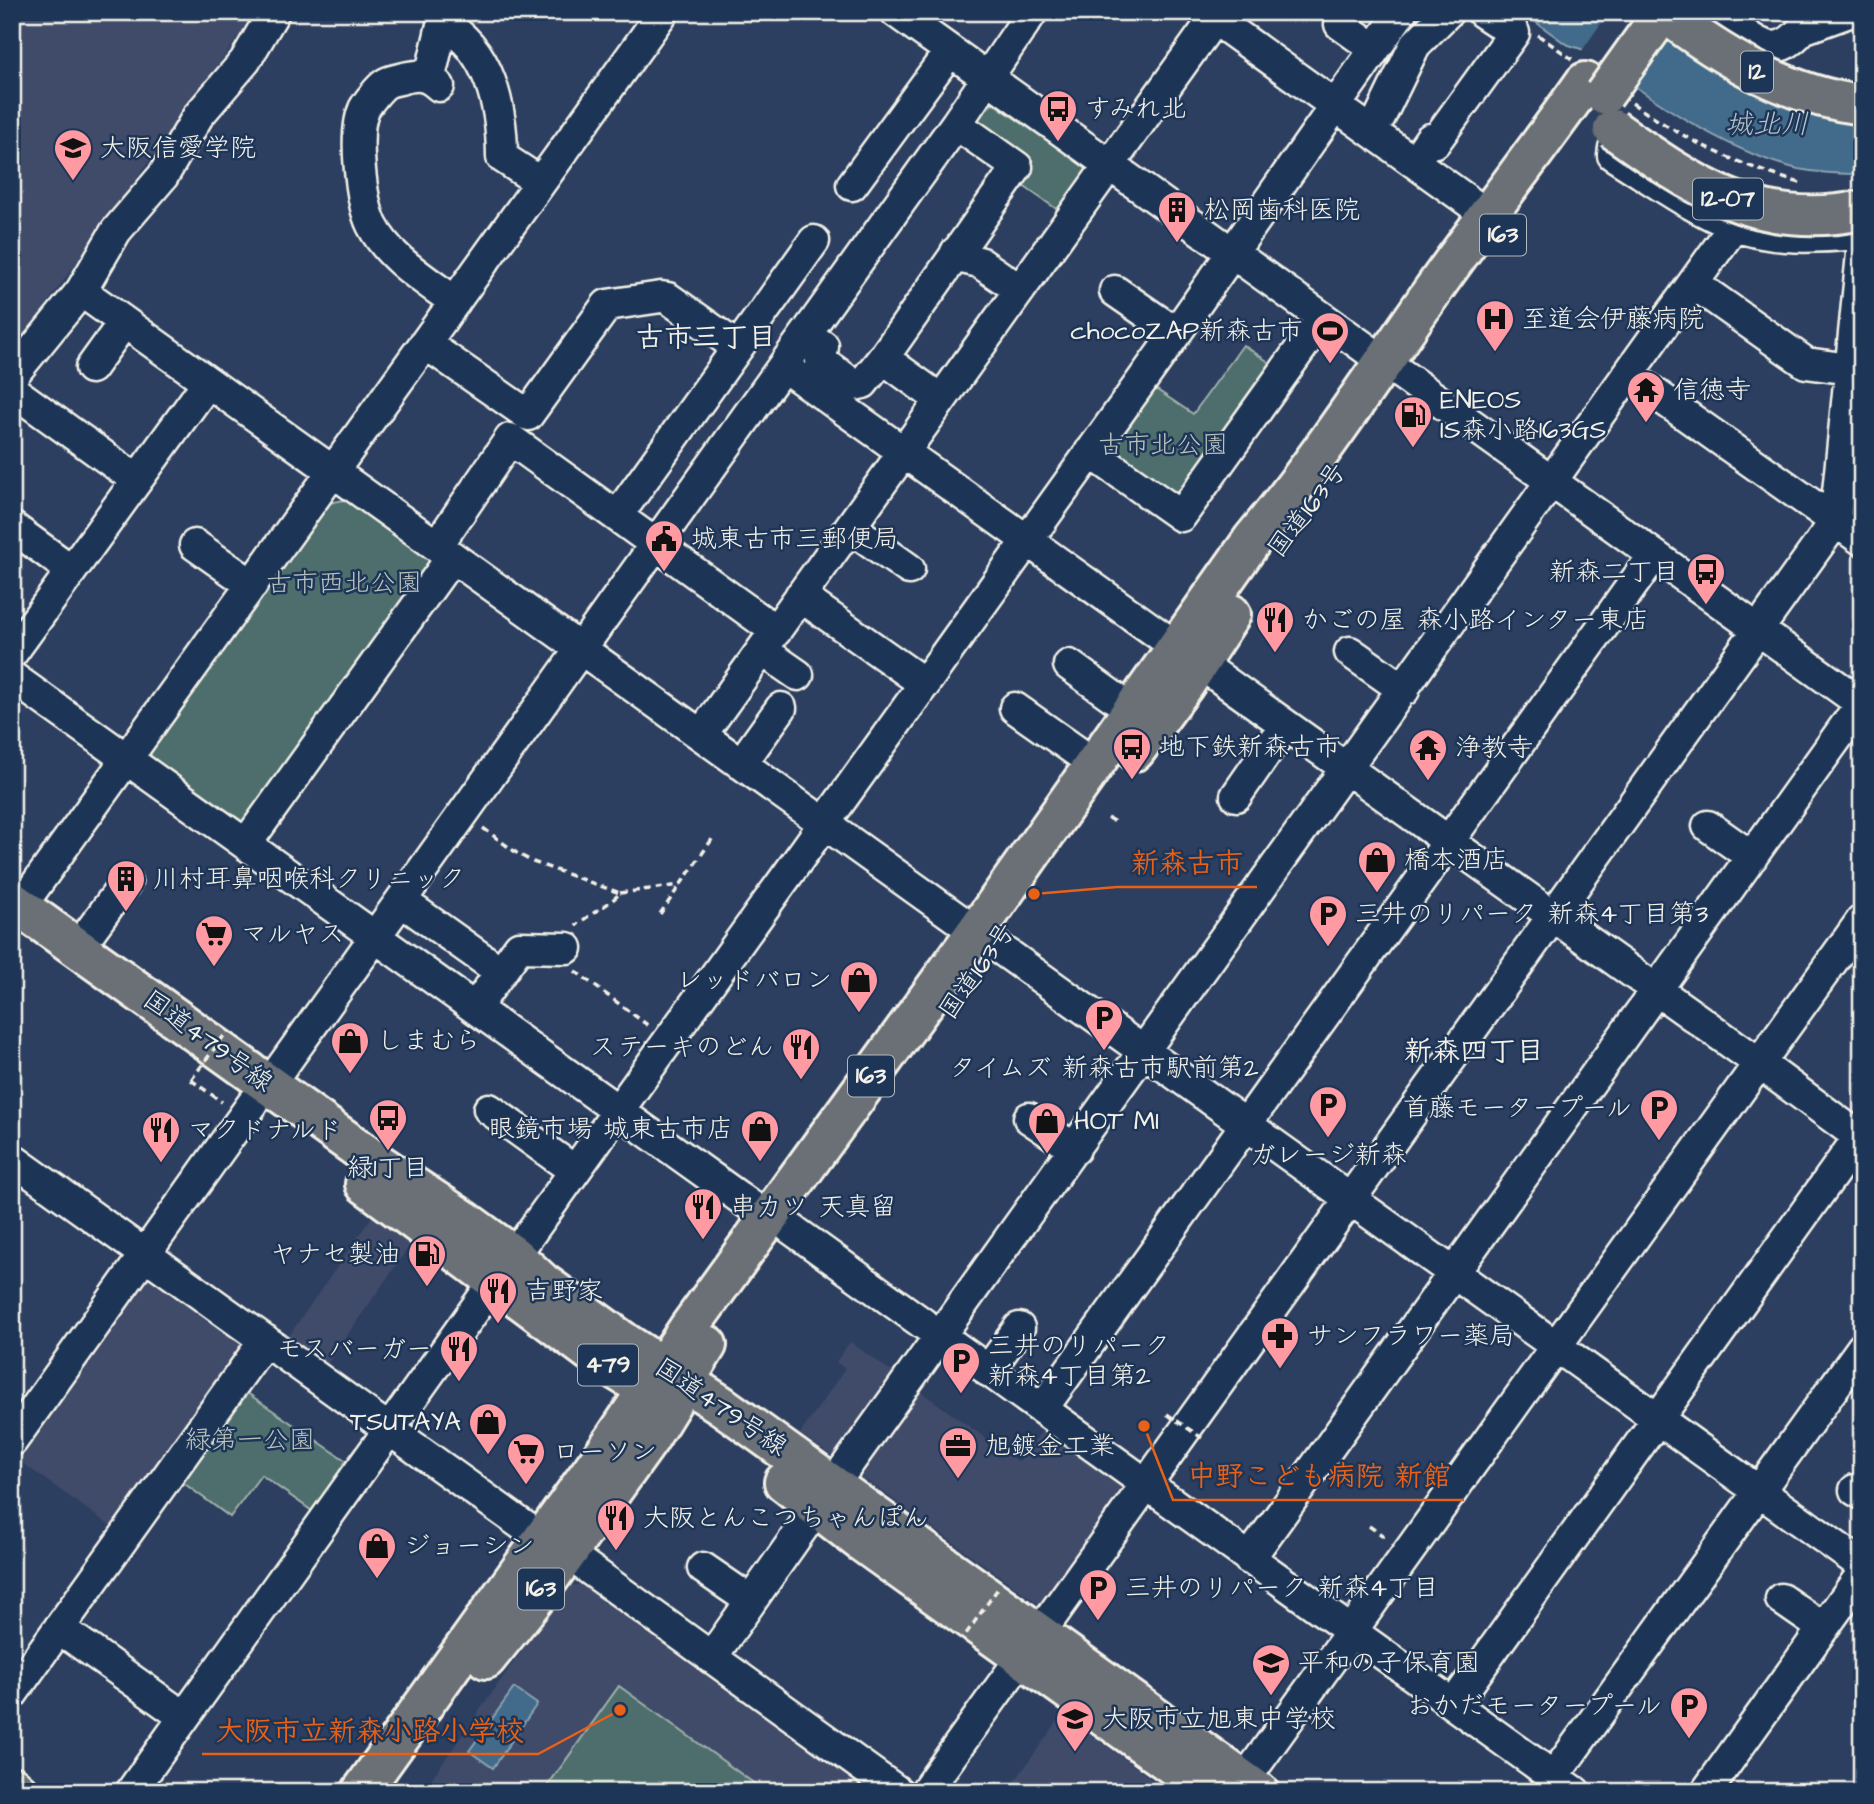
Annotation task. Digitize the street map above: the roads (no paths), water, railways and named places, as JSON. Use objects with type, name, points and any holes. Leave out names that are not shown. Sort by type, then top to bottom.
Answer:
[{"type":"highway","name":"国道163号","points":[[361,1792],[555,1546],[648,1441],[666,1385],[708,1343],[779,1223],[837,1163],[883,1106],[1096,765],[1133,711],[1227,618],[1272,556],[1317,501],[1395,370],[1431,293],[1598,103],[1635,12]]},
{"type":"highway","name":"国道163号","points":[[1395,370],[1598,103],[1663,12]]},
{"type":"highway","name":"12","points":[[1663,12],[1734,60],[1784,86],[1862,105]]},
{"type":"highway","name":"12-07","points":[[1598,103],[1696,184],[1753,208],[1791,216],[1821,216],[1862,210]]},
{"type":"highway","name":"国道163号","points":[[986,939],[1188,655]]},
{"type":"highway","name":"国道479号線","points":[[15,913],[78,948],[248,1097]]},
{"type":"highway","name":"国道479号線","points":[[15,913],[248,1097],[393,1203],[505,1269],[611,1367],[666,1385],[826,1496],[863,1543],[1030,1645],[1237,1788]]},
{"type":"highway","name":"国道163号","points":[[388,1792],[455,1698],[533,1601],[555,1546]]},
{"type":"main road","points":[[12,1785],[20,1792]]},
{"type":"street","points":[[12,376],[81,291],[116,231],[158,183],[198,116],[245,61],[274,12]]},
{"type":"street","points":[[15,913],[663,12]]},
{"type":"street","points":[[896,12],[1861,704],[1249,1559]]},
{"type":"street","points":[[12,1441],[146,1255],[248,1097],[374,935],[981,89],[985,78],[1032,12]]},
{"type":"street","points":[[1349,12],[1340,24],[1375,48]]},
{"type":"street","points":[[131,1792],[1176,333],[1401,12]]},
{"type":"street","points":[[1380,117],[1415,45],[1448,12]]},
{"type":"street","points":[[1414,162],[1430,139],[1435,142],[1514,33],[1482,12]]},
{"type":"street","points":[[1717,12],[1766,47],[1787,44],[1810,20],[1849,12]]},
{"type":"street","points":[[701,735],[1109,165],[1209,15],[1474,205],[1421,277],[1431,293]]},
{"type":"street","points":[[443,18],[476,54],[494,89],[502,128],[502,157],[540,182]]},
{"type":"street","points":[[443,18],[434,82],[413,75],[386,83],[364,109],[359,135],[360,172],[364,200],[373,226],[385,243],[419,276],[455,302]]},
{"type":"street","points":[[852,184],[950,51]]},
{"type":"street","points":[[925,1792],[1758,630],[1848,518],[1861,234],[1808,237],[1773,234],[1734,226],[1694,205],[1614,155],[1598,103]]},
{"type":"street","points":[[846,396],[863,383],[883,358],[1017,167],[956,124]]},
{"type":"street","points":[[711,1658],[1734,226]]},
{"type":"street","points":[[628,501],[814,241]]},
{"type":"street","points":[[957,252],[967,259],[979,262],[1020,290]]},
{"type":"street","points":[[1693,284],[1806,363],[1856,368]]},
{"type":"street","points":[[1115,290],[1176,333]]},
{"type":"street","points":[[81,291],[1862,1565]]},
{"type":"street","points":[[426,344],[528,415],[607,305],[668,298],[737,347]]},
{"type":"street","points":[[1090,452],[1181,516],[1322,318]]},
{"type":"street","points":[[91,368],[124,321]]},
{"type":"street","points":[[806,334],[823,346],[821,361],[846,396],[903,452],[1861,1137],[1454,1704]]},
{"type":"street","points":[[883,358],[941,400]]},
{"type":"street","points":[[783,366],[846,396]]},
{"type":"street","points":[[1629,375],[1848,518],[1862,540]]},
{"type":"street","points":[[12,653],[208,382]]},
{"type":"street","points":[[12,390],[137,480]]},
{"type":"street","points":[[246,844],[444,551],[510,439],[655,544],[769,640],[798,675]]},
{"type":"street","points":[[12,527],[71,570]]},
{"type":"street","points":[[850,527],[909,569]]},
{"type":"street","points":[[195,545],[252,586]]},
{"type":"street","points":[[1042,1409],[1654,555]]},
{"type":"street","points":[[800,596],[925,684]]},
{"type":"street","points":[[1350,652],[1404,690]]},
{"type":"street","points":[[1069,665],[1133,711]]},
{"type":"street","points":[[12,677],[1565,1784],[1758,1492],[1862,1348]]},
{"type":"street","points":[[741,764],[781,708]]},
{"type":"street","points":[[1015,708],[1096,765]]},
{"type":"street","points":[[1236,796],[1285,725]]},
{"type":"street","points":[[1708,826],[1752,857]]},
{"type":"street","points":[[78,948],[126,882]]},
{"type":"street","points":[[414,910],[501,972]]},
{"type":"street","points":[[1237,1788],[1862,920]]},
{"type":"street","points":[[475,1007],[519,947],[567,948]]},
{"type":"street","points":[[489,1109],[575,1171]]},
{"type":"street","points":[[1029,1118],[1074,1149]]},
{"type":"street","points":[[15,1166],[146,1255],[898,1792]]},
{"type":"street","points":[[988,1371],[1019,1328]]},
{"type":"street","points":[[12,1694],[265,1340]]},
{"type":"street","points":[[703,1568],[751,1601]]},
{"type":"street","points":[[1706,1792],[1862,1574]]},
{"type":"street","points":[[1780,1599],[1823,1629]]},
{"type":"street","points":[[59,1628],[184,1717]]},
{"type":"water","name":"城北川","points":[[1522,12],[1645,12],[1862,107],[1862,174],[1798,169],[1742,149],[1686,120],[1584,50],[1566,44]]},
{"type":"water","points":[[514,1688],[537,1704],[493,1768],[469,1751]]},
{"type":"place","name":"すみれ北","points":[[1058,143]]},
{"type":"place","name":"大阪信愛学院","points":[[73,182]]},
{"type":"place","name":"松岡歯科医院","points":[[1177,244]]},
{"type":"place","name":"至道会伊藤病院","points":[[1495,353]]},
{"type":"place","name":"chocoZAP新森古市","points":[[1330,365]]},
{"type":"place","name":"信徳寺","points":[[1646,424]]},
{"type":"place","name":"ENEOS IS森小路163GS","points":[[1413,449]]},
{"type":"place","name":"城東古市三郵便局","points":[[664,573]]},
{"type":"place","name":"新森二丁目","points":[[1706,606]]},
{"type":"place","name":"かごの屋 森小路インター東店","points":[[1275,654]]},
{"type":"place","name":"地下鉄新森古市","points":[[1132,781]]},
{"type":"place","name":"浄教寺","points":[[1428,782]]},
{"type":"place","name":"新森古市","points":[[1034,894]]},
{"type":"place","name":"橋本酒店","points":[[1377,894]]},
{"type":"place","name":"川村耳鼻咽喉科クリニック","points":[[126,913]]},
{"type":"place","name":"三井のリパーク 新森4丁目第3","points":[[1328,948]]},
{"type":"place","name":"マルヤス","points":[[214,968]]},
{"type":"place","name":"レッドバロン","points":[[859,1014]]},
{"type":"place","name":"タイムズ 新森古市駅前第2","points":[[1104,1052]]},
{"type":"place","name":"しまむら","points":[[350,1075]]},
{"type":"place","name":"ステーキのどん","points":[[801,1081]]},
{"type":"place","name":"ガレージ新森","points":[[1328,1139]]},
{"type":"place","name":"首藤モータープール","points":[[1659,1142]]},
{"type":"place","name":"緑1丁目","points":[[388,1152]]},
{"type":"place","name":"HOT MI","points":[[1047,1155]]},
{"type":"place","name":"眼鏡市場 城東古市店","points":[[760,1163]]},
{"type":"place","name":"マクドナルド","points":[[161,1164]]},
{"type":"place","name":"串カツ 天真留","points":[[703,1241]]},
{"type":"place","name":"ヤナセ製油","points":[[427,1288]]},
{"type":"place","name":"吉野家","points":[[498,1325]]},
{"type":"place","name":"サンフラワー薬局","points":[[1280,1370]]},
{"type":"place","name":"モスバーガー","points":[[459,1383]]},
{"type":"place","name":"三井のリパーク 新森4丁目第2","points":[[961,1395]]},
{"type":"place","name":"中野こども病院 新館","points":[[1144,1426]]},
{"type":"place","name":"TSUTAYA","points":[[488,1456]]},
{"type":"place","name":"旭鍍金工業","points":[[958,1480]]},
{"type":"place","name":"ローソン","points":[[526,1486]]},
{"type":"place","name":"大阪とんこつちゃんぽん","points":[[616,1552]]},
{"type":"place","name":"ジョーシン","points":[[377,1580]]},
{"type":"place","name":"三井のリパーク 新森4丁目","points":[[1098,1622]]},
{"type":"place","name":"平和の子保育園","points":[[1271,1697]]},
{"type":"place","name":"大阪市立新森小路小学校","points":[[620,1710]]},
{"type":"place","name":"おかだモータープール","points":[[1689,1740]]},
{"type":"place","name":"大阪市立旭東中学校","points":[[1075,1753]]},
{"type":"district","name":"古市三丁目","points":[[706,337]]},
{"type":"district","name":"新森四丁目","points":[[1474,1051]]},
{"type":"park label","name":"古市北公園","points":[[1163,445]]},
{"type":"park label","name":"古市西北公園","points":[[344,583]]},
{"type":"park label","name":"緑第一公園","points":[[250,1440]]}]
